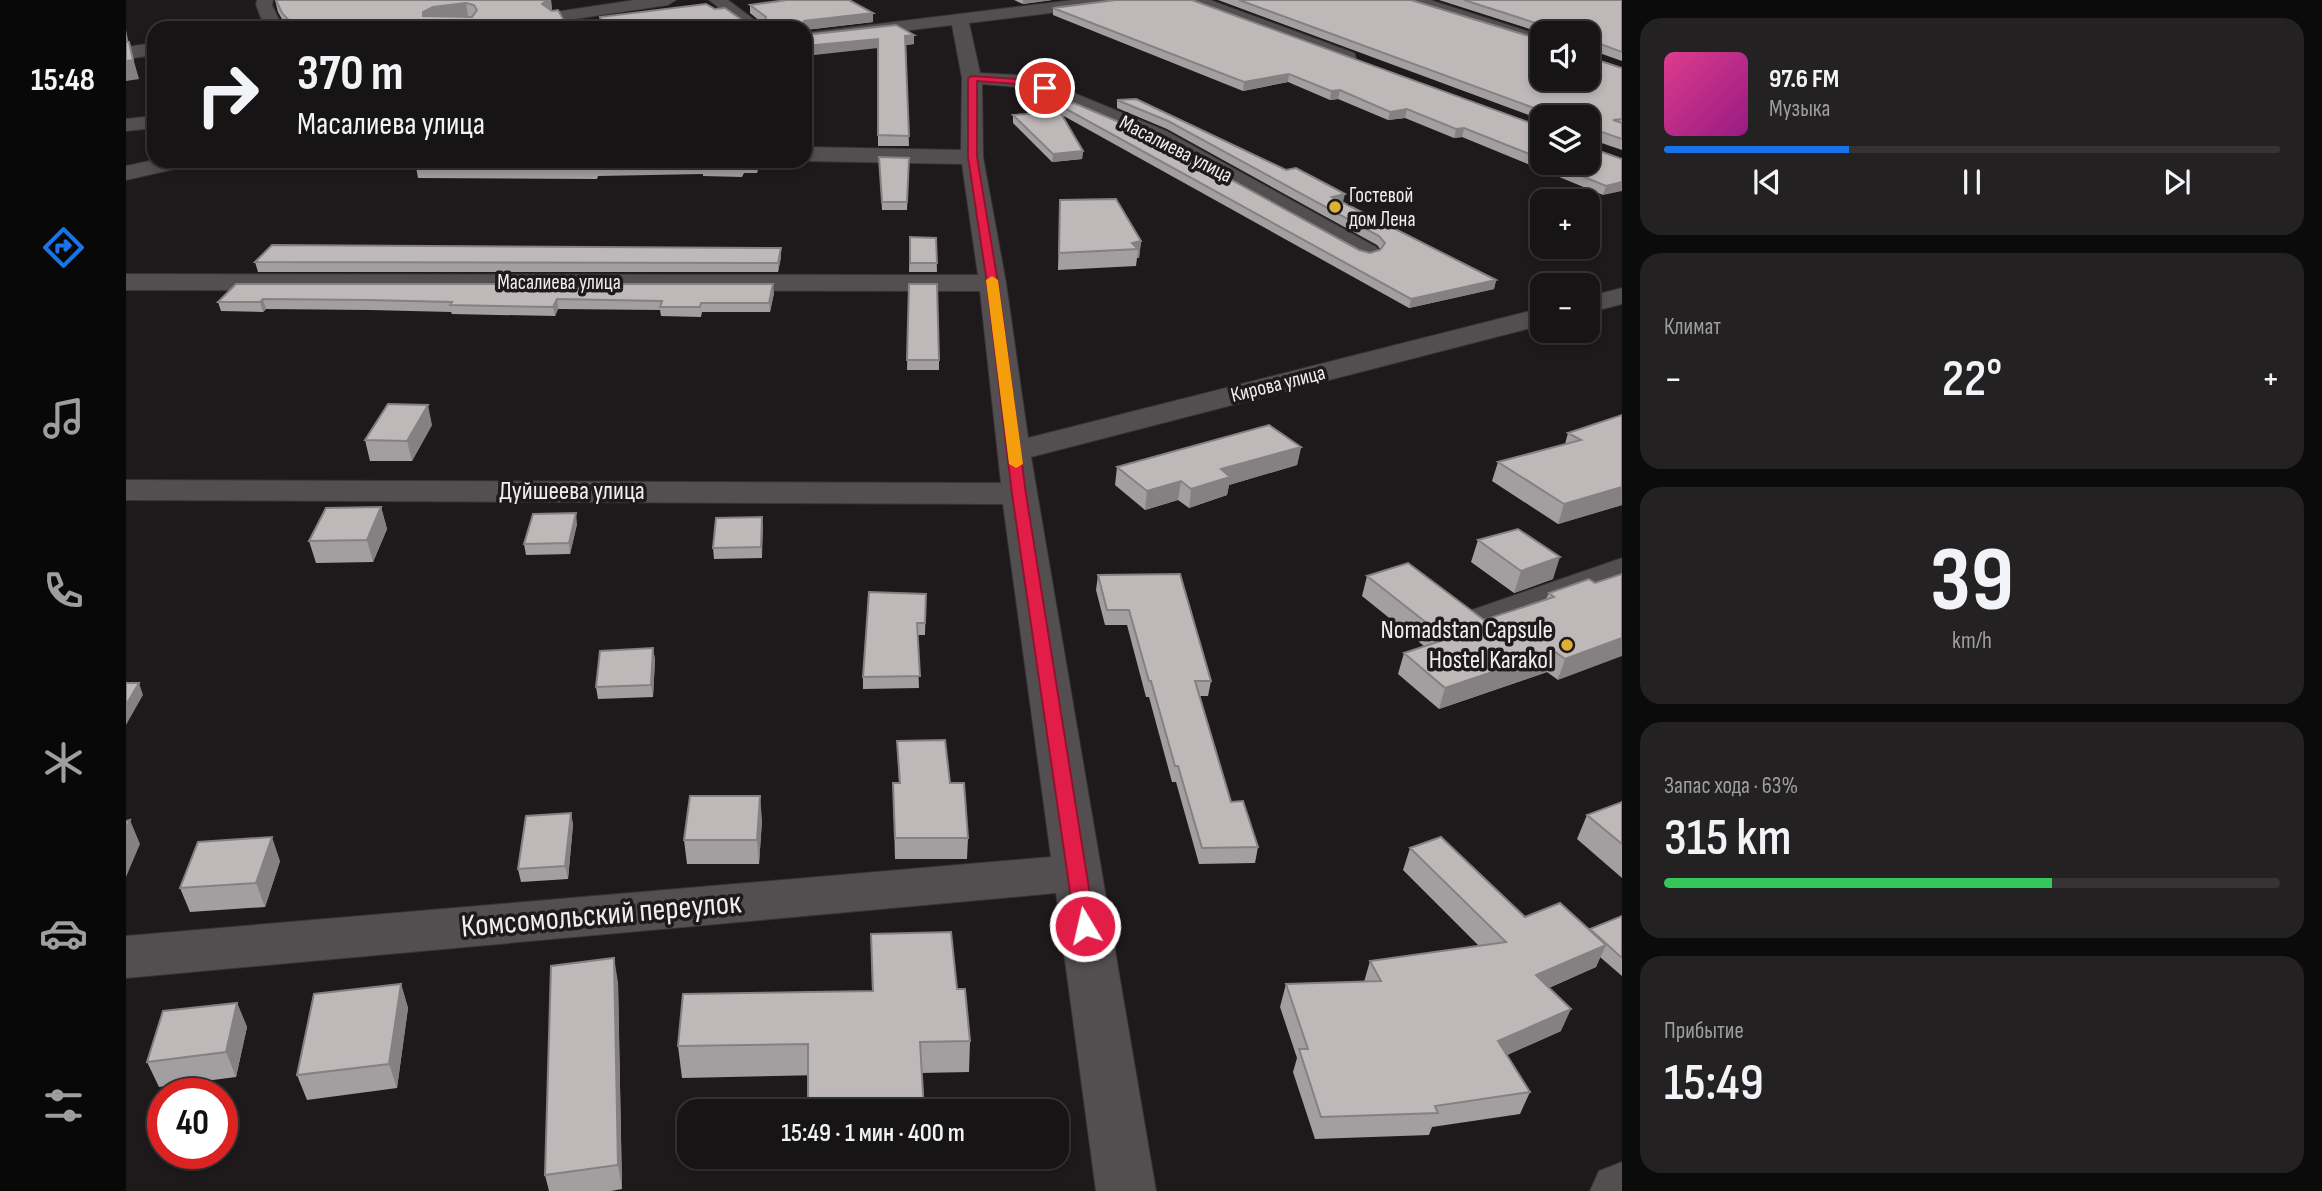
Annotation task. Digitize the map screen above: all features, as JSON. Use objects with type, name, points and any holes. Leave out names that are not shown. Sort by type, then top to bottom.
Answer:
[{"type":"street","points":[[265,0],[264,5],[271,21]]},
{"type":"street","points":[[555,17],[668,0]]},
{"type":"street","points":[[717,0],[747,21]]},
{"type":"street","points":[[812,37],[1115,0]]},
{"type":"street","points":[[1195,0],[1362,63]]},
{"type":"street","points":[[1413,0],[1530,38]]},
{"type":"street","points":[[812,27],[831,19],[875,13],[894,27]]},
{"type":"street","points":[[959,19],[972,78],[972,157],[993,283],[1019,494],[1126,1191]]},
{"type":"street","points":[[126,53],[147,50]]},
{"type":"street","name":"Масалиева улица","points":[[972,78],[1017,81],[1045,88],[1158,136],[1367,252]]},
{"type":"street","points":[[126,125],[147,122]]},
{"type":"street","points":[[812,153],[972,157]]},
{"type":"street","points":[[126,173],[148,168]]},
{"type":"street","name":"Масалиева улица","points":[[126,282],[993,283]]},
{"type":"street","points":[[1600,301],[1622,296]]},
{"type":"street","name":"Кирова улица","points":[[1015,451],[1530,319]]},
{"type":"street","name":"Дуйшеева улица","points":[[126,490],[1019,494]]},
{"type":"street","points":[[1480,620],[1622,569]]},
{"type":"street","name":"Комсомольский переулок","points":[[126,957],[1077,873]]},
{"type":"building","points":[[276,0],[547,0],[542,4],[552,11],[558,10],[564,21],[289,21]],"holes":[[[466,3],[474,5],[477,10],[472,17],[423,16],[423,12],[433,7]]]},
{"type":"building","points":[[787,0],[849,0],[873,13],[804,21],[765,21],[766,17],[750,5]]},
{"type":"building","points":[[1116,0],[1192,0],[1530,123],[1530,154],[1407,109],[1390,112],[1340,90],[1331,91],[1289,74],[1244,82],[1053,8]]},
{"type":"building","points":[[1239,0],[1411,0],[1530,36],[1530,91],[1600,91],[1600,61],[1622,68],[1622,119],[1613,120],[1622,123],[1622,139],[1600,131],[1600,105],[1530,107]]},
{"type":"building","points":[[1464,0],[1622,0],[1622,52],[1600,44],[1600,21],[1530,21]]},
{"type":"building","points":[[706,4],[715,9],[725,8],[744,21],[601,21],[600,17]]},
{"type":"building","points":[[896,25],[914,35],[905,36],[909,136],[878,135],[878,39],[812,45],[812,34]]},
{"type":"building","points":[[126,42],[129,42],[133,60],[126,61]]},
{"type":"building","points":[[1136,99],[1286,170],[1296,168],[1345,194],[1332,197],[1496,280],[1411,299],[1057,104],[1074,103],[1150,135],[1359,250],[1370,253],[1380,250],[1385,243],[1379,236],[1168,121],[1117,100]]},
{"type":"building","points":[[1060,112],[1083,151],[1053,154],[1013,115]]},
{"type":"building","points":[[1600,151],[1622,159],[1622,182],[1606,186],[1579,175],[1600,175]]},
{"type":"building","points":[[879,157],[909,158],[907,202],[882,202]]},
{"type":"building","points":[[1116,199],[1141,241],[1132,243],[1138,249],[1059,253],[1060,200]]},
{"type":"building","points":[[910,237],[936,238],[937,263],[910,263]]},
{"type":"building","points":[[272,245],[781,248],[778,263],[255,262]]},
{"type":"building","points":[[236,284],[773,284],[769,303],[701,303],[700,307],[660,307],[662,301],[557,299],[553,307],[368,300],[263,299],[260,302],[218,302]]},
{"type":"building","points":[[909,284],[937,284],[939,360],[907,360]]},
{"type":"building","points":[[388,404],[428,405],[407,441],[365,440]]},
{"type":"building","points":[[1622,415],[1622,487],[1564,504],[1498,462],[1581,440],[1568,433]]},
{"type":"building","points":[[1269,425],[1301,447],[1221,469],[1230,477],[1191,489],[1181,481],[1147,491],[1117,467]]},
{"type":"building","points":[[381,507],[367,540],[309,541],[326,508]]},
{"type":"building","points":[[576,513],[569,543],[524,544],[533,514]]},
{"type":"building","points":[[762,517],[761,547],[713,548],[716,518]]},
{"type":"building","points":[[1518,529],[1560,557],[1521,571],[1478,540]]},
{"type":"building","points":[[1408,563],[1484,620],[1554,597],[1549,593],[1589,579],[1595,583],[1622,574],[1622,638],[1565,659],[1554,651],[1445,688],[1404,653],[1447,639],[1367,576]]},
{"type":"building","points":[[1180,574],[1211,681],[1195,681],[1231,802],[1243,801],[1258,847],[1202,848],[1129,610],[1107,610],[1098,575]]},
{"type":"building","points":[[869,592],[926,594],[925,623],[917,623],[920,676],[863,677]]},
{"type":"building","points":[[653,648],[651,685],[596,687],[600,651]]},
{"type":"building","points":[[126,683],[139,683],[126,705]]},
{"type":"building","points":[[945,740],[950,783],[964,783],[968,838],[895,838],[893,783],[900,783],[897,741]]},
{"type":"building","points":[[690,796],[760,796],[757,840],[684,840]]},
{"type":"building","points":[[1622,802],[1622,844],[1587,815]]},
{"type":"building","points":[[571,813],[565,866],[518,869],[526,816]]},
{"type":"building","points":[[272,837],[256,883],[180,888],[198,842]]},
{"type":"building","points":[[1441,837],[1525,917],[1560,903],[1606,945],[1536,975],[1571,1009],[1498,1041],[1530,1092],[1435,1106],[1438,1113],[1321,1117],[1299,1049],[1308,1049],[1286,984],[1381,981],[1370,961],[1506,942],[1410,848]]},
{"type":"building","points":[[1622,916],[1622,958],[1590,929]]},
{"type":"building","points":[[951,932],[957,989],[965,989],[970,1041],[920,1042],[923,1099],[808,1099],[808,1044],[678,1046],[683,994],[873,991],[871,934]]},
{"type":"building","points":[[614,958],[618,1165],[545,1175],[551,966]]},
{"type":"building","points":[[401,984],[389,1064],[297,1075],[314,994]]},
{"type":"building","points":[[237,1003],[226,1052],[147,1062],[163,1011]]},
{"type":"slow traffic","points":[[992,280],[1016,464]]},
{"type":"place","name":"Гостевой дом Лена","points":[[1335,207]]},
{"type":"place","name":"Nomadstan Capsule Hostel Karakol","points":[[1567,645]]},
{"type":"route","points":[[1045,88],[1017,81],[972,78],[972,157],[993,283],[1019,494],[1085,926]]}]
